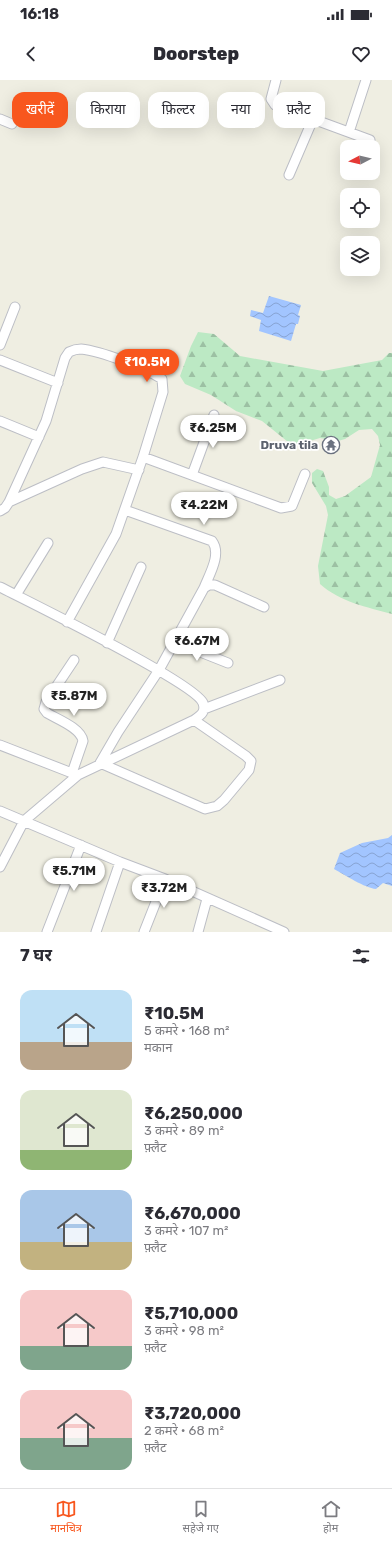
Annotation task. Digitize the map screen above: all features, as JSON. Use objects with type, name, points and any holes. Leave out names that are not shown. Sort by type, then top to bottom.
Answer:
[{"type":"street","points":[[273,102],[271,99],[276,80]]},
{"type":"street","points":[[349,132],[366,80]]},
{"type":"street","points":[[0,119],[12,124]]},
{"type":"street","points":[[325,123],[370,140]]},
{"type":"street","points":[[289,175],[309,128]]},
{"type":"street","points":[[0,345],[15,307]]},
{"type":"street","points":[[0,511],[5,508],[9,502],[39,437],[65,358],[69,352],[75,349],[81,349],[115,359],[162,379],[163,392],[139,470],[116,534],[67,622]]},
{"type":"street","points":[[0,360],[58,383]]},
{"type":"street","points":[[192,475],[214,415]]},
{"type":"street","points":[[0,421],[39,437]]},
{"type":"street","points":[[143,457],[287,508],[292,506],[295,502],[305,474]]},
{"type":"street","points":[[9,502],[82,468],[103,462],[139,470]]},
{"type":"street","points":[[100,763],[118,732],[160,670],[204,588],[216,555],[216,545],[212,541],[125,510]]},
{"type":"street","points":[[16,595],[48,543]]},
{"type":"street","points":[[107,643],[141,567]]},
{"type":"street","points":[[204,588],[209,584],[215,585],[264,607]]},
{"type":"street","points":[[0,587],[160,670],[196,695],[203,702],[204,709],[202,715],[194,720],[125,754],[75,774],[24,821],[0,867]]},
{"type":"street","points":[[175,642],[228,663]]},
{"type":"street","points":[[74,660],[46,702],[44,709],[47,713],[78,731],[83,737],[75,774]]},
{"type":"street","points":[[204,709],[280,680]]},
{"type":"street","points":[[100,763],[205,808],[217,806],[249,770],[251,761],[194,720]]},
{"type":"street","points":[[0,745],[75,774]]},
{"type":"street","points":[[2,814],[24,821],[120,862],[165,879],[284,932]]},
{"type":"street","points":[[47,932],[80,845]]},
{"type":"street","points":[[96,932],[120,862]]},
{"type":"street","points":[[144,932],[165,879]]},
{"type":"street","points":[[198,932],[208,899]]},
{"type":"green space","points":[[198,332],[214,334],[240,356],[323,371],[382,360],[389,353],[392,353],[392,614],[345,600],[328,590],[320,584],[318,566],[328,515],[326,506],[312,483],[312,473],[317,469],[323,471],[329,487],[329,495],[336,499],[345,496],[371,477],[380,445],[378,436],[372,429],[359,430],[345,439],[338,441],[320,438],[293,446],[262,421],[236,411],[211,395],[185,384],[180,376]]},
{"type":"water","points":[[269,296],[301,305],[298,315],[300,316],[298,324],[296,324],[291,341],[259,331],[261,320],[250,316],[251,310],[263,313]]},
{"type":"water","points":[[392,835],[392,886],[383,883],[376,889],[371,888],[334,869],[340,853],[362,843],[388,838]]},
{"type":"place","name":"Druva tila","points":[[331,445]]}]
